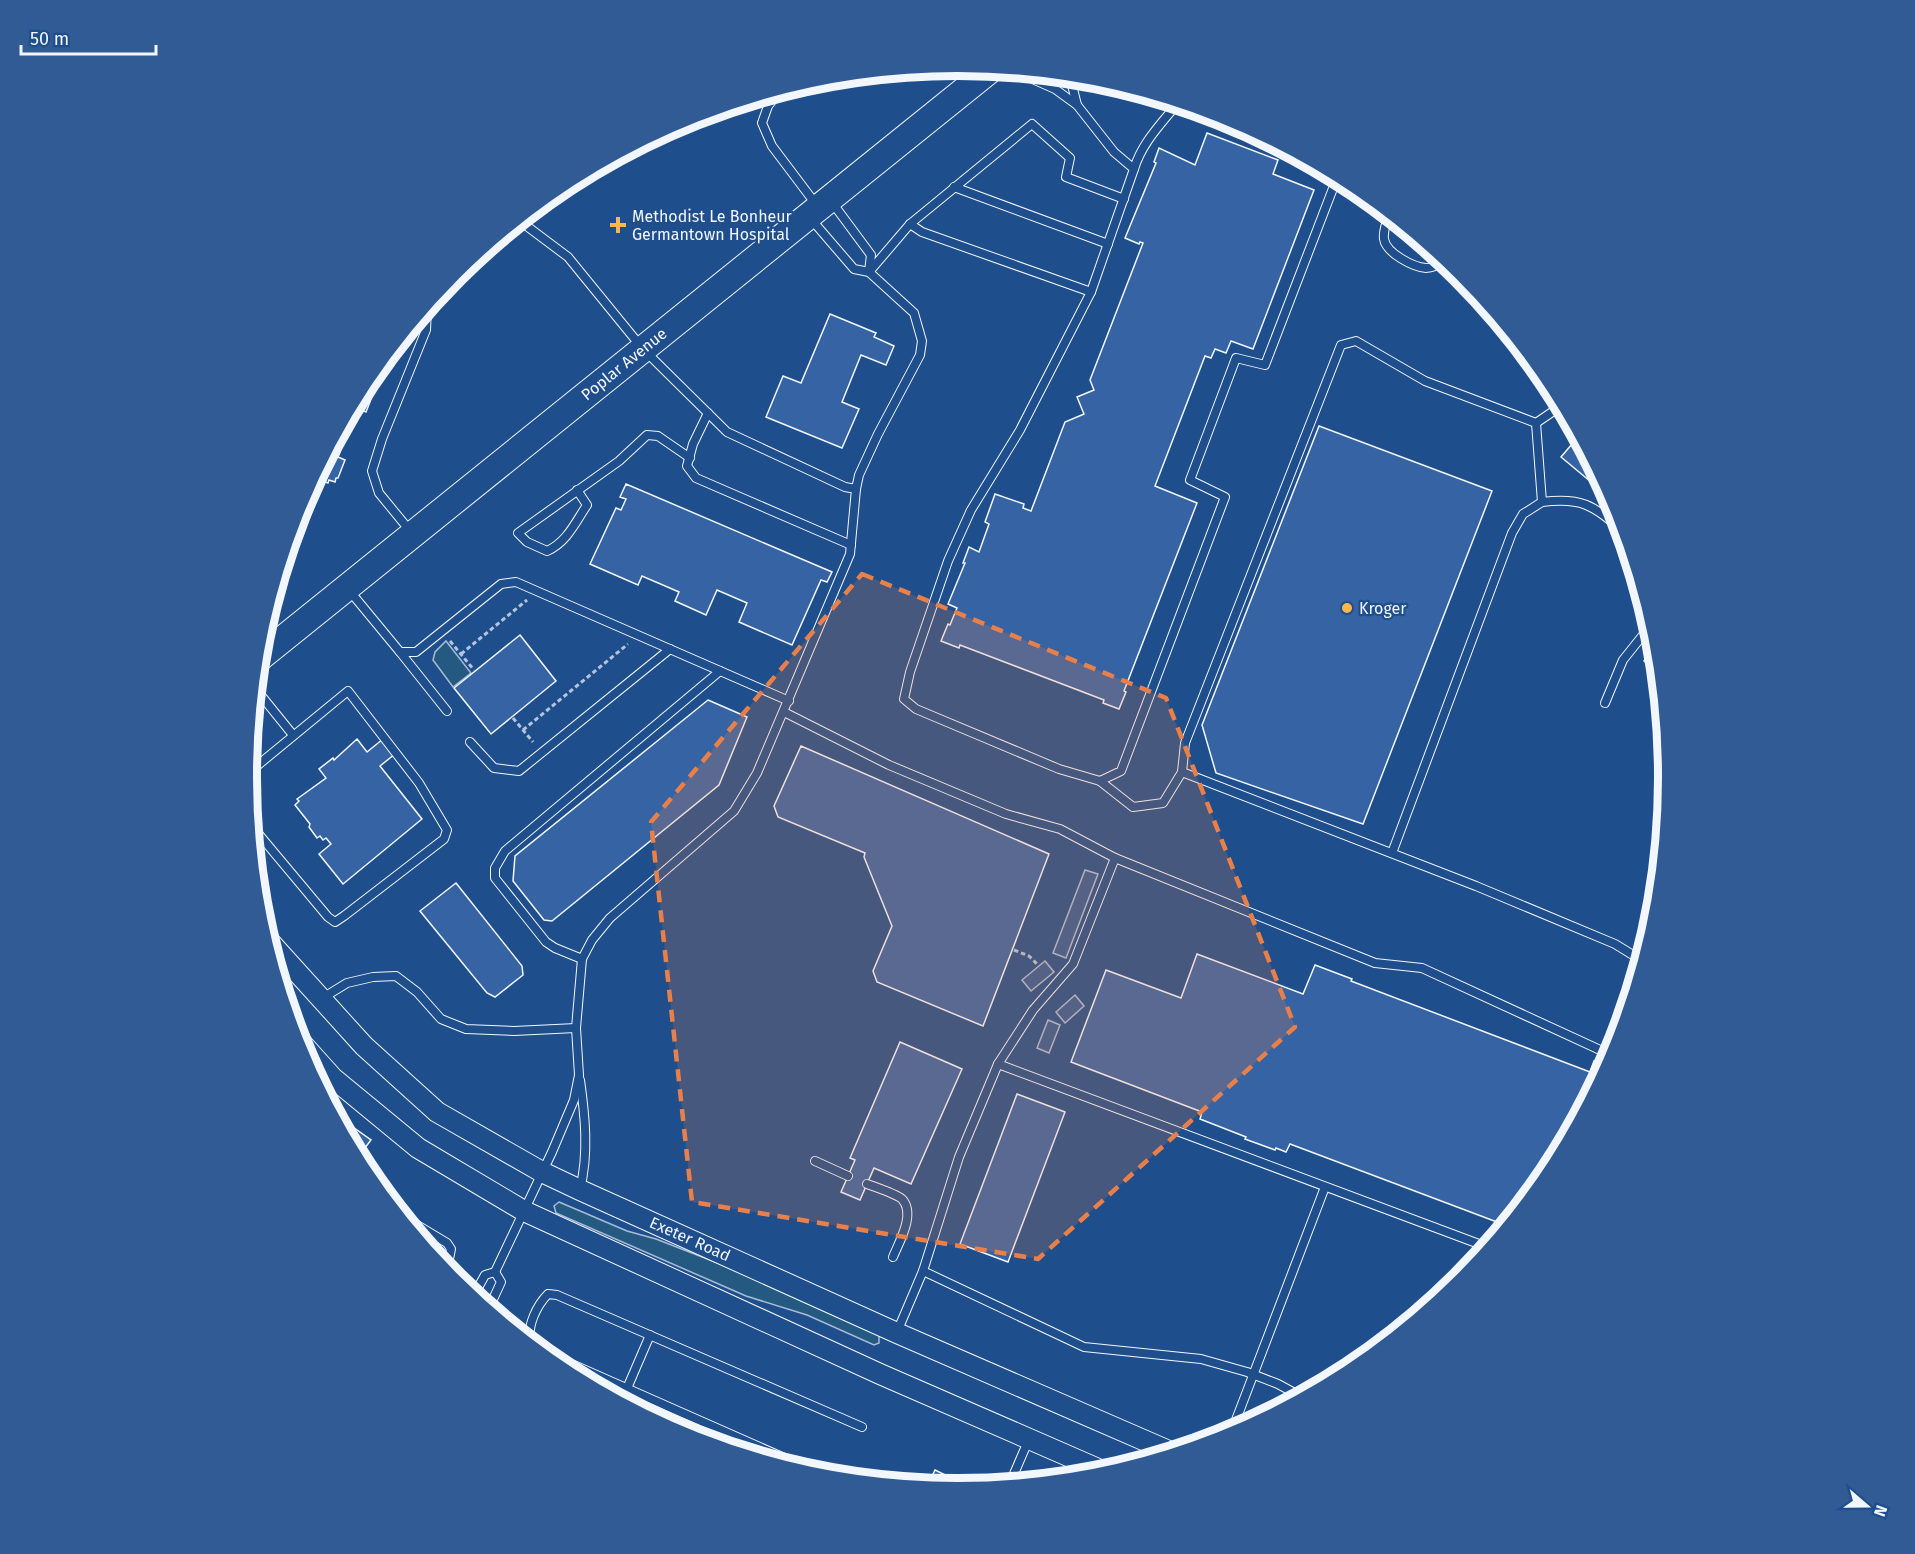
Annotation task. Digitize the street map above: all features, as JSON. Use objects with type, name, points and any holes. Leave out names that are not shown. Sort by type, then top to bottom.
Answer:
[{"type":"main road","name":"Poplar Avenue","points":[[268,651],[981,77]]},
{"type":"street","name":"Exeter Road","points":[[280,953],[364,1046],[437,1112],[542,1172],[897,1333],[1160,1447]]},
{"type":"street","points":[[317,1060],[333,1078],[418,1148],[524,1211],[880,1374],[1089,1465]]},
{"type":"lane","points":[[1037,81],[1055,89],[1077,105],[1114,152],[1134,170]]},
{"type":"lane","points":[[1072,86],[1077,105]]},
{"type":"lane","points":[[580,1190],[585,1170],[584,1107],[576,1028],[582,959],[592,940],[610,918],[734,811],[757,773],[850,554],[859,475],[920,356],[922,341],[914,313],[869,272],[854,269],[819,208],[772,147],[762,123],[772,101]]},
{"type":"lane","points":[[1172,110],[1146,142],[1138,156],[1091,292],[1020,430],[971,510],[948,561],[910,672],[904,699],[916,709],[1059,769],[1100,781],[1132,807],[1163,803],[1182,772],[1185,743],[1341,345],[1356,341],[1425,381],[1536,423]]},
{"type":"lane","points":[[869,272],[910,224],[1032,124],[1070,158],[1066,177],[1124,199]]},
{"type":"lane","points":[[954,187],[1108,244]]},
{"type":"lane","points":[[1100,781],[1121,771],[1225,497],[1190,480],[1236,358],[1266,365],[1334,187]]},
{"type":"lane","points":[[819,208],[871,255],[869,272]]},
{"type":"lane","points":[[1386,223],[1384,241],[1391,252],[1425,268],[1436,266]]},
{"type":"lane","points":[[910,224],[922,232],[1091,292]]},
{"type":"lane","points":[[526,225],[568,257],[643,350],[727,432],[845,487],[856,489]]},
{"type":"lane","points":[[413,535],[379,493],[372,471],[382,439],[426,330],[426,321]]},
{"type":"lane","points":[[1536,423],[1554,411]]},
{"type":"lane","points":[[708,413],[693,444],[687,466],[696,478],[850,545]]},
{"type":"lane","points":[[1536,423],[1542,502]]},
{"type":"lane","points":[[578,490],[586,505],[558,546],[547,551],[527,542],[518,533],[619,460],[646,435],[658,436],[690,458]]},
{"type":"lane","points":[[1392,853],[1512,533],[1523,514],[1542,502],[1569,500],[1594,507],[1609,519]]},
{"type":"lane","points":[[400,652],[416,652],[501,584],[516,582],[789,701]]},
{"type":"lane","points":[[347,588],[447,711]]},
{"type":"lane","points":[[1605,704],[1623,660],[1644,634]]},
{"type":"lane","points":[[470,742],[494,768],[519,771],[670,649]]},
{"type":"lane","points":[[582,959],[546,942],[495,878],[495,868],[505,851],[720,671]]},
{"type":"lane","points":[[257,765],[348,691],[419,783],[447,830],[444,839],[335,921],[328,918],[259,835]]},
{"type":"lane","points":[[262,696],[293,735]]},
{"type":"lane","points":[[784,712],[889,765],[1006,814],[1060,829],[1115,858],[1375,963],[1422,968],[1602,1051]]},
{"type":"lane","points":[[1182,772],[1392,853],[1615,944],[1634,956]]},
{"type":"lane","points":[[897,1333],[923,1271],[959,1157],[998,1064],[1034,1010],[1073,964],[1115,858]]},
{"type":"lane","points":[[321,999],[347,982],[373,977],[396,976],[417,992],[441,1018],[466,1029],[514,1031],[576,1028]]},
{"type":"lane","points":[[998,1064],[1479,1244]]},
{"type":"lane","points":[[478,1287],[485,1275],[495,1272],[524,1211],[574,1100],[579,1075]]},
{"type":"lane","points":[[814,1161],[848,1176]]},
{"type":"lane","points":[[867,1184],[902,1198],[907,1210],[906,1225],[893,1257]]},
{"type":"lane","points":[[1236,1419],[1325,1187]]},
{"type":"lane","points":[[425,1231],[447,1243],[451,1249],[450,1259]]},
{"type":"lane","points":[[923,1271],[1084,1347],[1201,1359],[1254,1374],[1293,1392]]},
{"type":"lane","points":[[492,1301],[501,1282],[495,1272]]},
{"type":"lane","points":[[530,1332],[530,1327],[542,1300],[548,1294],[557,1295],[862,1427]]},
{"type":"lane","points":[[625,1393],[650,1335]]},
{"type":"lane","points":[[584,1369],[746,1445]]},
{"type":"lane","points":[[1013,1475],[1029,1439]]},
{"type":"path","points":[[460,654],[529,599]]},
{"type":"path","points":[[442,631],[474,670]]},
{"type":"path","points":[[523,730],[630,643]]},
{"type":"path","points":[[513,718],[542,753]]},
{"type":"path","points":[[1014,950],[1029,956],[1039,966]]},
{"type":"highlighted area","points":[[862,574],[1166,698],[1295,1027],[1038,1259],[692,1202],[651,822]]},
{"type":"shaded area","points":[[446,641],[471,673],[453,687],[433,660],[435,652]]},
{"type":"shaded area","points":[[1085,870],[1098,874],[1066,958],[1053,953]]},
{"type":"shaded area","points":[[1045,961],[1054,972],[1031,991],[1022,980]]},
{"type":"shaded area","points":[[1075,995],[1084,1006],[1065,1023],[1056,1012]]},
{"type":"shaded area","points":[[1048,1020],[1060,1025],[1049,1053],[1037,1048]]},
{"type":"shaded area","points":[[559,1202],[627,1231],[656,1239],[733,1269],[879,1335],[879,1343],[874,1345],[807,1315],[746,1296],[556,1213],[554,1206]]},
{"type":"building","points":[[1207,133],[1278,160],[1273,174],[1314,190],[1253,349],[1231,341],[1226,353],[1215,349],[1211,358],[1205,356],[1155,486],[1197,503],[1119,709],[1103,703],[1104,700],[960,645],[959,648],[941,641],[957,608],[948,604],[965,563],[963,563],[969,547],[979,552],[989,524],[985,522],[995,494],[1024,504],[1023,508],[1031,511],[1065,422],[1084,414],[1077,397],[1094,390],[1090,380],[1143,243],[1139,244],[1125,238],[1156,163],[1154,162],[1159,148],[1195,165]]},
{"type":"building","points":[[830,314],[876,333],[874,337],[894,346],[886,365],[861,355],[842,402],[859,409],[842,448],[766,417],[783,376],[801,383]]},
{"type":"building","points":[[376,387],[366,412],[361,410]]},
{"type":"building","name":"Kroger","points":[[1319,426],[1492,491],[1363,824],[1216,773],[1202,725]]},
{"type":"building","points":[[346,435],[338,457],[345,460],[338,478],[335,482],[329,480],[328,483],[323,481]]},
{"type":"building","points":[[1573,443],[1594,484],[1561,457]]},
{"type":"building","points":[[626,484],[832,572],[827,582],[821,580],[792,645],[739,622],[747,603],[717,590],[706,615],[675,601],[679,592],[642,576],[638,585],[590,564],[616,508],[621,510],[626,499],[620,497]]},
{"type":"building","points":[[520,635],[556,681],[491,734],[454,688]]},
{"type":"building","points":[[708,700],[747,717],[719,785],[552,921],[544,920],[513,881],[515,856]]},
{"type":"building","points":[[357,739],[367,752],[383,739],[395,754],[380,766],[422,819],[343,884],[319,854],[331,844],[326,838],[323,840],[320,836],[317,838],[309,827],[310,824],[295,805],[299,801],[297,799],[326,778],[319,769],[333,758],[334,760]]},
{"type":"building","points":[[801,746],[1049,854],[983,1026],[877,982],[873,971],[892,926],[864,857],[865,853],[778,817],[774,806]]},
{"type":"building","points":[[456,883],[522,966],[523,975],[495,997],[487,993],[420,911]]},
{"type":"building","points":[[1197,954],[1303,994],[1315,965],[1352,979],[1351,981],[1590,1072],[1594,1061],[1597,1062],[1564,1127],[1540,1166],[1498,1222],[1290,1144],[1286,1152],[1245,1139],[1246,1137],[1200,1119],[1202,1112],[1071,1062],[1106,970],[1181,998]]},
{"type":"building","points":[[900,1042],[962,1069],[911,1184],[874,1168],[860,1200],[841,1192],[855,1160],[850,1158]]},
{"type":"building","points":[[1017,1094],[1065,1112],[1008,1262],[960,1244]]},
{"type":"building","points":[[350,1125],[371,1140],[364,1149]]},
{"type":"building","points":[[935,1470],[951,1478],[932,1477]]},
{"type":"place","name":"Methodist Le Bonheur Germantown Hospital","points":[[618,225]]},
{"type":"place","name":"Kroger","points":[[1347,608]]}]
